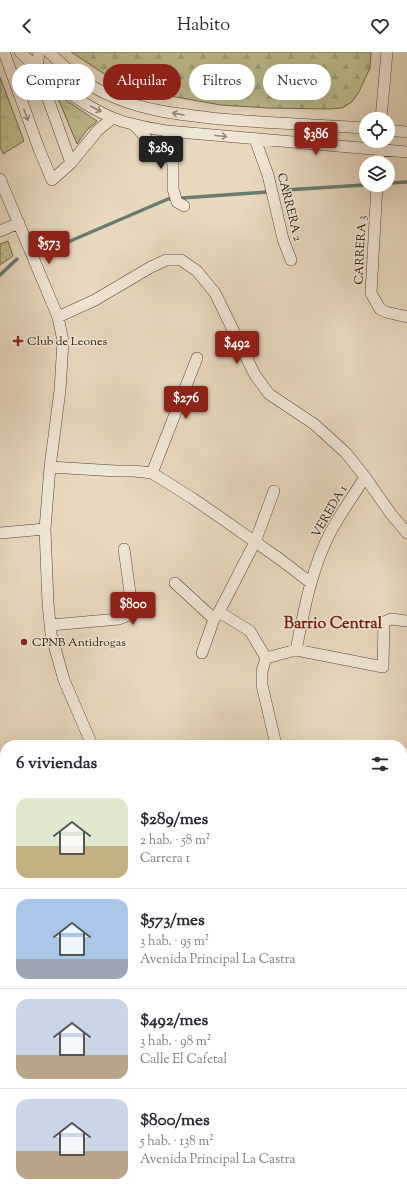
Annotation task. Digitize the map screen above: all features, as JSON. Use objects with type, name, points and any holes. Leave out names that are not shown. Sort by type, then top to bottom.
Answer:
[{"type":"street","points":[[4,52],[39,149],[52,180],[71,163],[98,130],[113,118]]},
{"type":"street","points":[[20,52],[33,64]]},
{"type":"street","points":[[38,64],[39,52]]},
{"type":"street","points":[[50,52],[67,69],[84,82],[116,98],[145,108],[191,116],[232,120],[359,128]]},
{"type":"street","points":[[382,112],[387,52]]},
{"type":"street","points":[[48,100],[71,163]]},
{"type":"street","points":[[81,100],[113,118],[134,125],[167,131],[359,144]]},
{"type":"street","points":[[134,125],[150,142],[168,154],[172,163],[173,189],[177,202],[184,206]]},
{"type":"street","points":[[395,131],[407,132]]},
{"type":"street","name":"CARRERA 2","points":[[255,138],[268,175],[283,239],[291,260]]},
{"type":"street","points":[[391,148],[407,152]]},
{"type":"street","points":[[0,179],[58,317],[63,341],[56,421],[50,466],[46,529],[48,603],[51,634],[64,680],[90,740]]},
{"type":"street","name":"CARRERA 3","points":[[376,192],[371,293],[380,309],[407,317]]},
{"type":"street","points":[[0,231],[19,223]]},
{"type":"street","points":[[58,317],[95,300],[151,267],[166,260],[181,260],[197,271],[215,293],[255,375],[269,394],[314,424],[346,453],[391,514],[407,533]]},
{"type":"street","points":[[152,473],[197,358]]},
{"type":"street","points":[[50,466],[152,473],[192,498],[281,560],[311,583]]},
{"type":"street","name":"VEREDA 1","points":[[296,650],[311,583],[321,552],[330,532],[365,477]]},
{"type":"street","points":[[202,653],[216,616],[255,542],[274,491]]},
{"type":"street","points":[[0,533],[46,529]]},
{"type":"street","points":[[51,625],[119,619],[129,615],[132,607],[124,549]]},
{"type":"street","points":[[175,583],[216,616],[250,631],[266,658],[262,671],[262,685],[275,740]]},
{"type":"street","points":[[266,658],[296,650],[383,667],[384,622],[392,619],[407,621]]},
{"type":"green space","points":[[71,52],[371,52],[370,68],[359,92],[352,102],[342,108],[330,109],[267,108],[221,105],[193,100],[255,100],[255,64],[189,64],[189,99],[181,98],[181,64],[103,64],[103,73],[95,68],[95,64],[89,64]]},
{"type":"green space","points":[[0,77],[24,141],[3,154],[0,146]]},
{"type":"green space","points":[[58,100],[66,100],[97,121],[86,131],[77,144]]},
{"type":"green space","points":[[8,241],[13,256],[0,265],[0,244]]},
{"type":"waterway","points":[[395,183],[407,182]]},
{"type":"waterway","points":[[285,190],[359,185]]},
{"type":"waterway","points":[[47,251],[168,199],[267,192]]},
{"type":"waterway","points":[[0,275],[17,259]]},
{"type":"place","name":"Club de Leones","points":[[18,341]]},
{"type":"place","name":"CPNB Antidrogas","points":[[24,642]]},
{"type":"district","name":"Barrio Central","points":[[333,622]]}]
